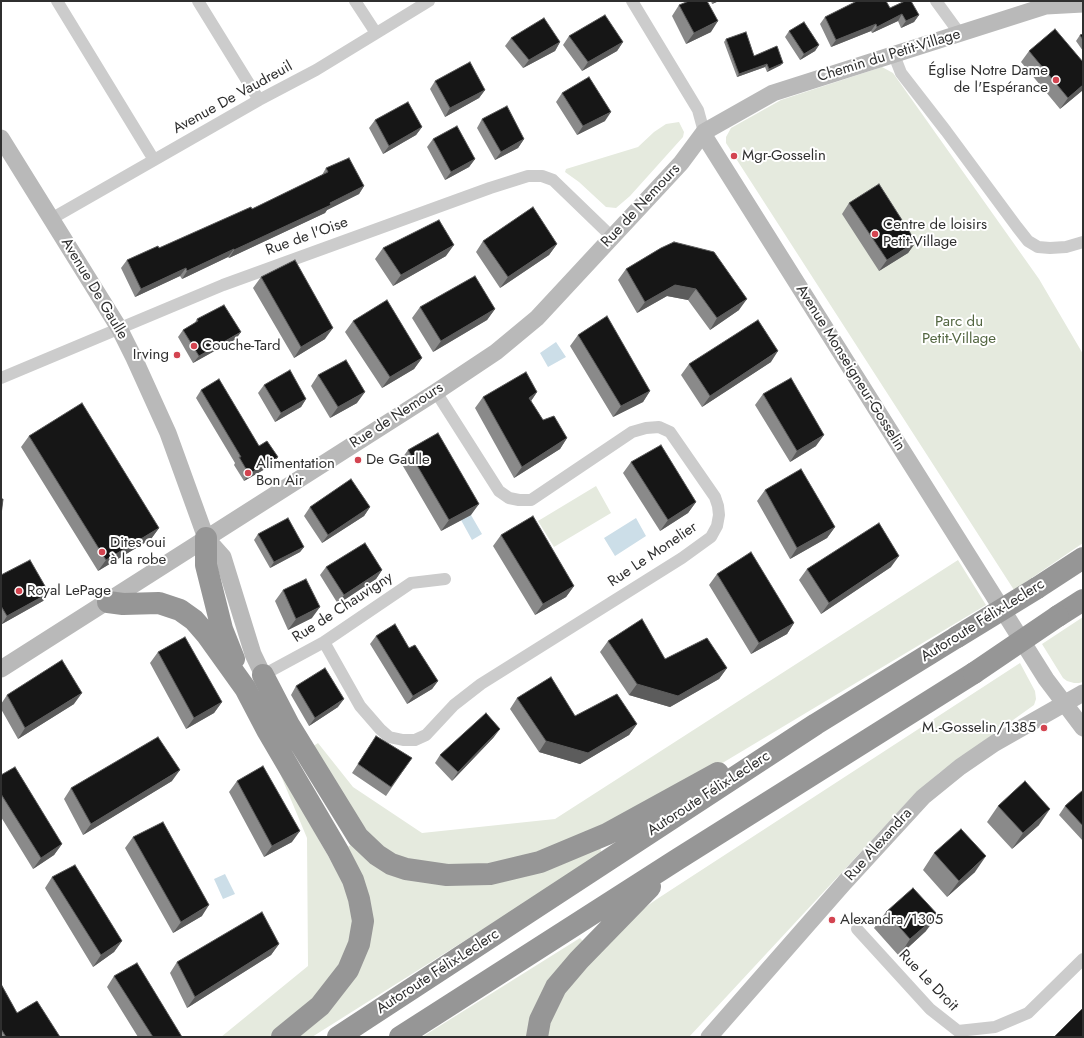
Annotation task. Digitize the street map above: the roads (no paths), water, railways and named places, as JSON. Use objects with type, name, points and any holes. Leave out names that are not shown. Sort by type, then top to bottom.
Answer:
[{"type":"highway","points":[[206,538],[206,565],[222,628],[245,688],[267,730],[341,856],[355,886],[363,921],[359,944],[348,970],[320,1006],[282,1037]]},
{"type":"highway","name":"Autoroute Félix-Leclerc","points":[[338,1037],[816,724],[1083,558]]},
{"type":"highway","points":[[400,1037],[678,858],[974,673],[1083,600]]},
{"type":"highway","points":[[108,602],[123,604],[159,602],[180,610],[194,620],[207,635],[245,688]]},
{"type":"highway","points":[[263,675],[289,725],[358,837],[377,855],[391,864],[406,869],[447,875],[490,874],[540,862],[594,840],[734,764],[816,724]]},
{"type":"highway","points":[[537,1037],[540,1020],[556,987],[579,960],[678,858]]},
{"type":"street","points":[[57,1],[154,160]]},
{"type":"street","points":[[198,1],[259,100]]},
{"type":"street","points":[[356,1],[376,33]]},
{"type":"street","name":"Avenue De Vaudreuil","points":[[51,219],[259,100],[316,70],[429,1]]},
{"type":"street","points":[[936,1],[960,34]]},
{"type":"street","name":"Avenue Monseigneur-Gosselin","points":[[635,2],[698,110],[705,138],[1042,673],[1083,728]]},
{"type":"street","name":"Chemin du Petit-Village","points":[[704,132],[773,93],[960,34],[1045,4],[1083,4]]},
{"type":"street","points":[[894,55],[901,73],[1028,241],[1038,246],[1050,248],[1066,247],[1083,242]]},
{"type":"street","name":"Rue de Nemours","points":[[1,670],[436,392],[496,352],[537,318],[681,163],[704,132]]},
{"type":"street","name":"Avenue De Gaulle","points":[[1,138],[119,328],[159,413],[206,538]]},
{"type":"street","name":"Rue de l'Oise","points":[[1,378],[223,285],[490,188],[528,176],[542,176],[553,180],[612,237]]},
{"type":"street","name":"Rue Le Monelier","points":[[324,642],[360,706],[380,729],[389,737],[403,740],[415,740],[426,735],[454,705],[481,684],[682,558],[711,537],[717,526],[719,515],[715,497],[670,432],[659,427],[646,428],[632,432],[531,500],[508,498],[499,491],[436,392]]},
{"type":"street","points":[[206,538],[223,557],[253,654],[263,675]]},
{"type":"street","name":"Rue de Chauvigny","points":[[263,675],[324,642],[411,583],[445,579]]},
{"type":"street","name":"Rue Alexandra","points":[[709,1037],[845,882],[923,797],[960,767],[995,743],[1083,693]]},
{"type":"street","name":"Rue Le Droit","points":[[857,929],[930,1009],[958,1032],[995,1027],[1028,1013],[1083,959]]},
{"type":"water","points":[[556,342],[566,357],[548,367],[540,353]]},
{"type":"water","points":[[471,515],[482,534],[472,540],[461,520]]},
{"type":"water","points":[[636,518],[646,536],[615,556],[604,538]]},
{"type":"water","points":[[225,874],[235,894],[223,899],[214,879]]},
{"type":"place","name":"Église Notre Dame de l'Espérance","points":[[1056,80]]},
{"type":"place","name":"Mgr-Gosselin","points":[[734,156]]},
{"type":"place","name":"Centre de loisirs Petit-Village","points":[[875,234]]},
{"type":"place","name":"Couche-Tard","points":[[194,346]]},
{"type":"place","name":"Irving","points":[[177,355]]},
{"type":"place","name":"De Gaulle","points":[[358,460]]},
{"type":"place","name":"Alimentation Bon Air","points":[[248,473]]},
{"type":"place","name":"Dites oui à la robe","points":[[102,552]]},
{"type":"place","name":"Royal LePage","points":[[19,591]]},
{"type":"place","name":"M.-Gosselin/1385","points":[[1044,728]]},
{"type":"place","name":"Alexandra/1305","points":[[832,920]]},
{"type":"park label","name":"Parc du Petit-Village","points":[[959,330]]}]
